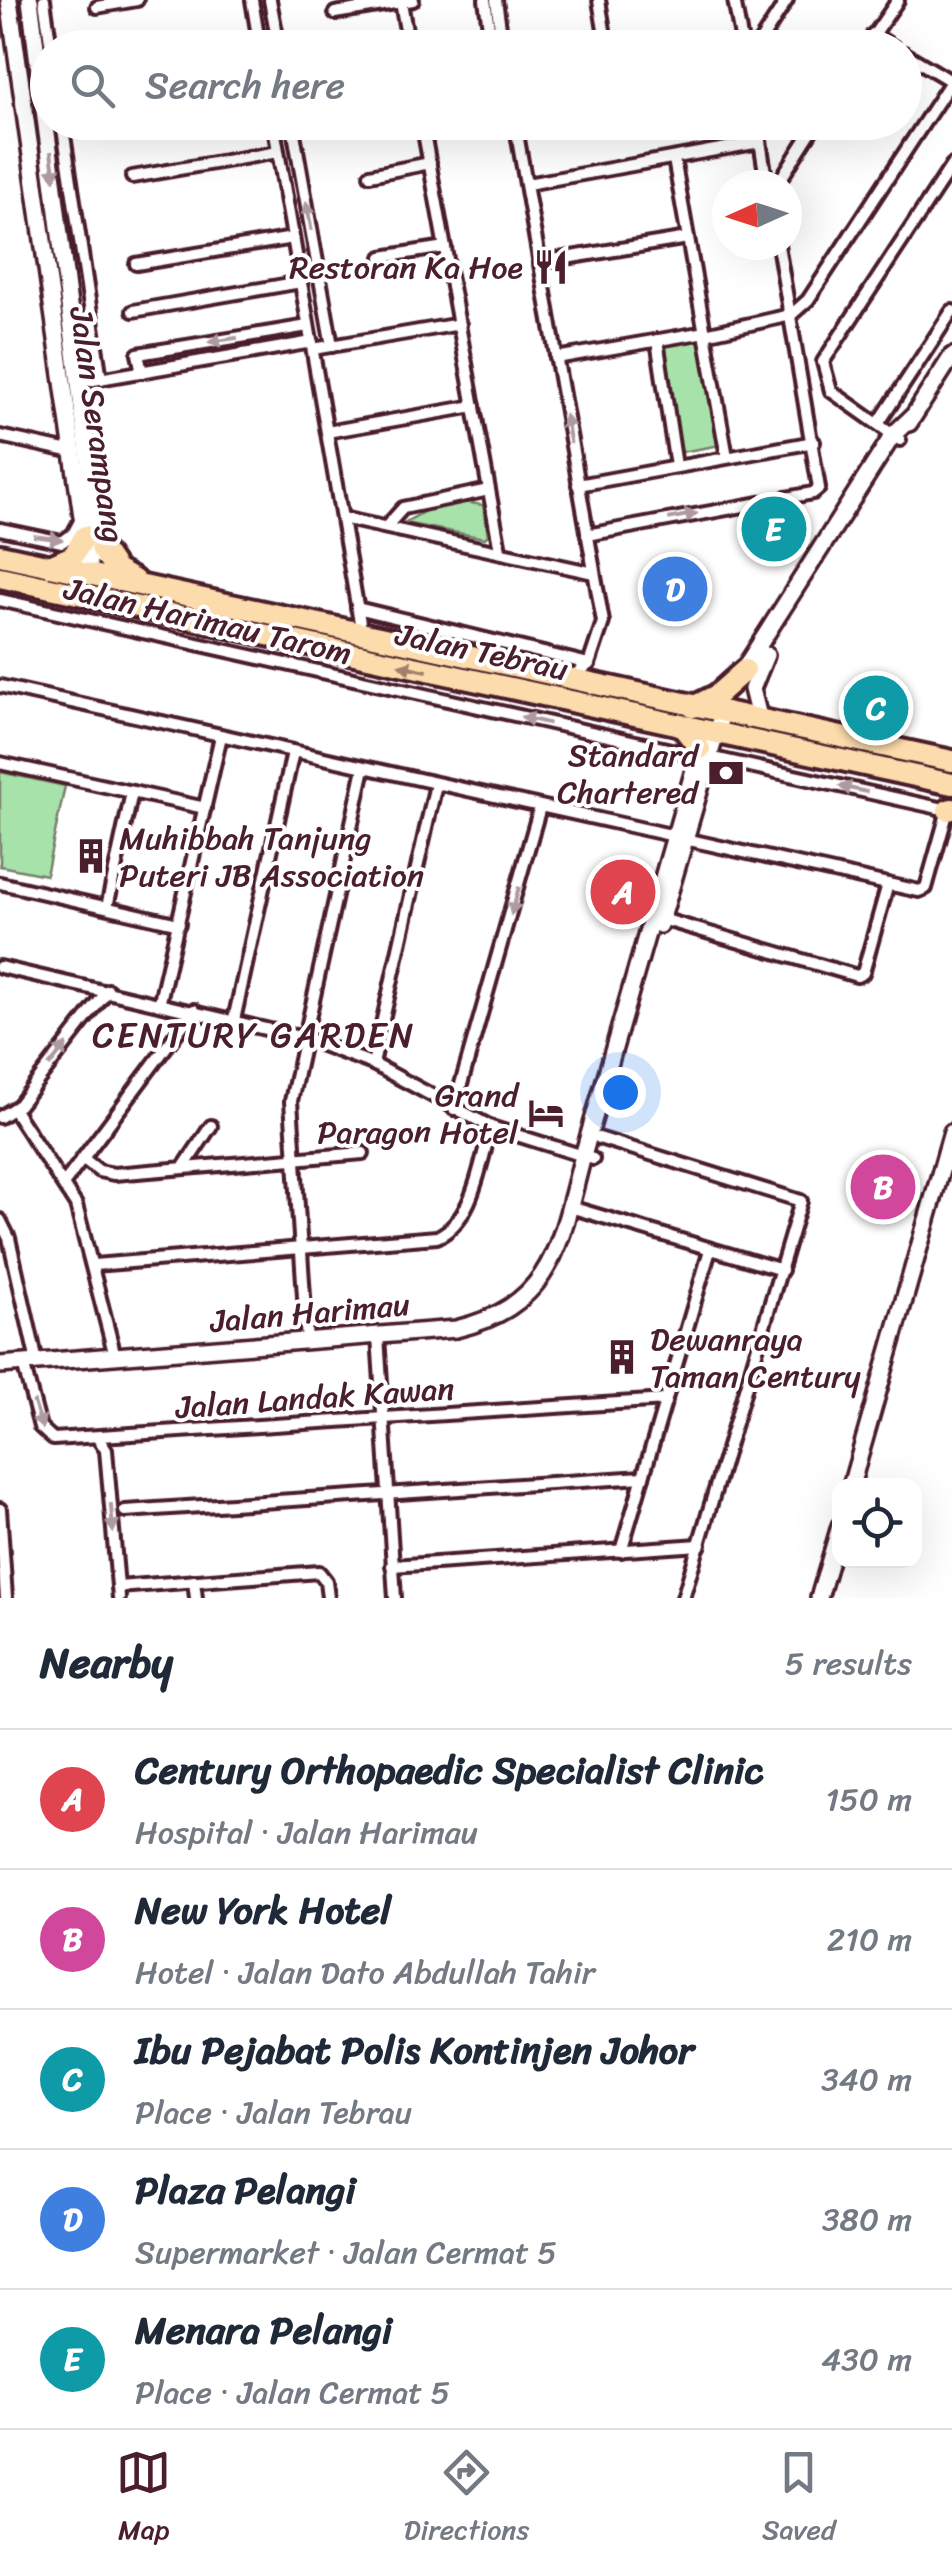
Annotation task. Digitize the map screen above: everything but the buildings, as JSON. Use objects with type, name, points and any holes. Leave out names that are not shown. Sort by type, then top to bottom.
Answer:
[{"type":"highway","points":[[48,567],[74,556],[90,533],[116,570],[151,587]]},
{"type":"highway","name":"Jalan Tebrau","points":[[0,556],[563,679],[707,732],[760,722],[952,761]]},
{"type":"highway","points":[[0,576],[72,586],[95,577],[112,593],[202,622]]},
{"type":"highway","name":"Jalan Tebrau","points":[[0,576],[952,784]]},
{"type":"highway","points":[[707,732],[717,695],[745,670]]},
{"type":"street","name":"Jalan Serampang","points":[[9,0],[73,452],[90,533]]},
{"type":"street","name":"Jalan Serampang","points":[[30,0],[44,30]]},
{"type":"street","name":"Jalan Serampang","points":[[41,30],[44,0]]},
{"type":"street","points":[[97,7],[137,0]]},
{"type":"street","points":[[252,0],[257,30]]},
{"type":"street","points":[[270,0],[276,30]]},
{"type":"street","points":[[486,0],[490,30]]},
{"type":"street","points":[[496,0],[500,30]]},
{"type":"street","points":[[599,0],[604,30]]},
{"type":"street","points":[[734,0],[740,30]]},
{"type":"street","points":[[768,30],[787,0]]},
{"type":"street","points":[[876,30],[898,0]]},
{"type":"street","points":[[335,13],[353,5],[407,1],[408,30]]},
{"type":"street","points":[[922,63],[952,80],[922,126]]},
{"type":"street","name":"Jalan Serampang","points":[[54,140],[82,382],[95,577]]},
{"type":"street","name":"Jalan Serampang","points":[[65,140],[100,379]]},
{"type":"street","points":[[276,140],[362,636]]},
{"type":"street","points":[[295,140],[332,346]]},
{"type":"street","points":[[426,140],[500,550]]},
{"type":"street","points":[[519,140],[603,622],[589,664],[578,675],[563,679]]},
{"type":"street","points":[[787,170],[806,140]]},
{"type":"street","points":[[556,358],[791,315],[812,295],[913,140]]},
{"type":"street","points":[[527,184],[760,142],[765,170]]},
{"type":"street","points":[[132,177],[278,152]]},
{"type":"street","points":[[674,160],[727,457]]},
{"type":"street","points":[[370,175],[430,163]]},
{"type":"street","points":[[897,437],[831,391],[824,362],[952,164]]},
{"type":"street","points":[[136,264],[293,238]]},
{"type":"street","points":[[542,262],[688,238]]},
{"type":"street","points":[[382,257],[444,247]]},
{"type":"street","points":[[587,535],[813,494],[821,482],[781,260]]},
{"type":"street","points":[[133,311],[301,282]]},
{"type":"street","points":[[878,424],[952,311]]},
{"type":"street","points":[[82,382],[460,324]]},
{"type":"street","points":[[142,372],[138,354],[308,326]]},
{"type":"street","points":[[657,340],[676,466]]},
{"type":"street","points":[[745,670],[952,356]]},
{"type":"street","points":[[327,432],[474,406]]},
{"type":"street","points":[[0,436],[73,452]]},
{"type":"street","points":[[760,722],[752,698],[756,671],[897,437]]},
{"type":"street","points":[[578,485],[814,442]]},
{"type":"street","points":[[386,527],[403,508],[489,490]]},
{"type":"street","points":[[342,518],[594,573]]},
{"type":"street","points":[[0,529],[62,542],[74,534],[90,533]]},
{"type":"street","name":"Jalan Harimau Tarom","points":[[0,600],[586,731],[707,732],[950,809]]},
{"type":"street","points":[[357,608],[589,664]]},
{"type":"street","points":[[0,686],[919,891],[926,888],[950,809]]},
{"type":"street","points":[[586,731],[606,709]]},
{"type":"street","name":"Jalan Harimau","points":[[0,1365],[456,1329],[512,1308],[544,1275],[572,1212],[707,732]]},
{"type":"street","points":[[160,1001],[221,736]]},
{"type":"street","points":[[234,1020],[292,752]]},
{"type":"street","points":[[0,763],[205,808]]},
{"type":"street","points":[[307,1342],[291,1101],[364,768]]},
{"type":"street","points":[[373,1064],[436,784]]},
{"type":"street","points":[[107,907],[132,792]]},
{"type":"street","points":[[454,1109],[540,807]]},
{"type":"street","name":"Jalan Harimau","points":[[588,1158],[599,1138],[662,919],[680,837]]},
{"type":"street","points":[[0,882],[179,924]]},
{"type":"street","points":[[662,919],[857,976],[862,973],[888,884]]},
{"type":"street","points":[[0,967],[160,1001],[304,1038],[373,1064],[491,1127],[588,1158]]},
{"type":"street","points":[[0,1117],[14,1110],[108,990]]},
{"type":"street","points":[[64,1182],[85,1160],[194,1010]]},
{"type":"street","points":[[14,1110],[64,1182],[94,1265],[115,1356]]},
{"type":"street","points":[[183,1168],[212,1126]]},
{"type":"street","points":[[94,1265],[424,1240],[446,1233],[464,1212],[491,1127]]},
{"type":"street","points":[[599,1138],[800,1201],[683,1598]]},
{"type":"street","points":[[853,1478],[951,1138]]},
{"type":"street","points":[[85,1160],[105,1174],[295,1162],[363,1153]]},
{"type":"street","points":[[572,1212],[782,1270]]},
{"type":"street","points":[[0,1220],[9,1238],[30,1362]]},
{"type":"street","points":[[621,1551],[710,1250]]},
{"type":"street","points":[[378,1336],[395,1598]]},
{"type":"street","name":"Jalan Landak Kawan","points":[[30,1362],[46,1436],[116,1436],[666,1400]]},
{"type":"street","points":[[106,1450],[116,1436]]},
{"type":"street","points":[[98,1437],[106,1450],[119,1592],[194,1580],[318,1572],[326,1581],[328,1598]]},
{"type":"street","points":[[125,1511],[643,1477]]},
{"type":"street","points":[[0,1509],[6,1598]]},
{"type":"street","points":[[392,1566],[700,1544]]},
{"type":"street","points":[[819,1598],[832,1553]]},
{"type":"street","points":[[194,1580],[196,1598]]},
{"type":"green space","points":[[702,338],[721,445],[681,452],[662,346]]},
{"type":"green space","points":[[463,502],[483,505],[488,535],[485,538],[404,523],[427,510]]},
{"type":"green space","points":[[0,772],[65,786],[46,875],[0,866]]},
{"type":"place","name":"Restoran Ka Hoe","points":[[551,267]]},
{"type":"place","name":"Menara Pelangi","points":[[774,529]]},
{"type":"place","name":"Plaza Pelangi","points":[[675,589]]},
{"type":"place","name":"Ibu Pejabat Polis Kontinjen Johor","points":[[876,708]]},
{"type":"place","name":"Standard Chartered","points":[[726,773]]},
{"type":"place","name":"Muhibbah Tanjung Puteri JB Association","points":[[91,856]]},
{"type":"place","name":"Century Orthopaedic Specialist Clinic","points":[[623,892]]},
{"type":"place","name":"Grand Paragon Hotel","points":[[546,1113]]},
{"type":"place","name":"New York Hotel","points":[[883,1187]]},
{"type":"place","name":"Dewanraya Taman Century","points":[[622,1357]]},
{"type":"district","name":"CENTURY GARDEN","points":[[254,1035]]}]
